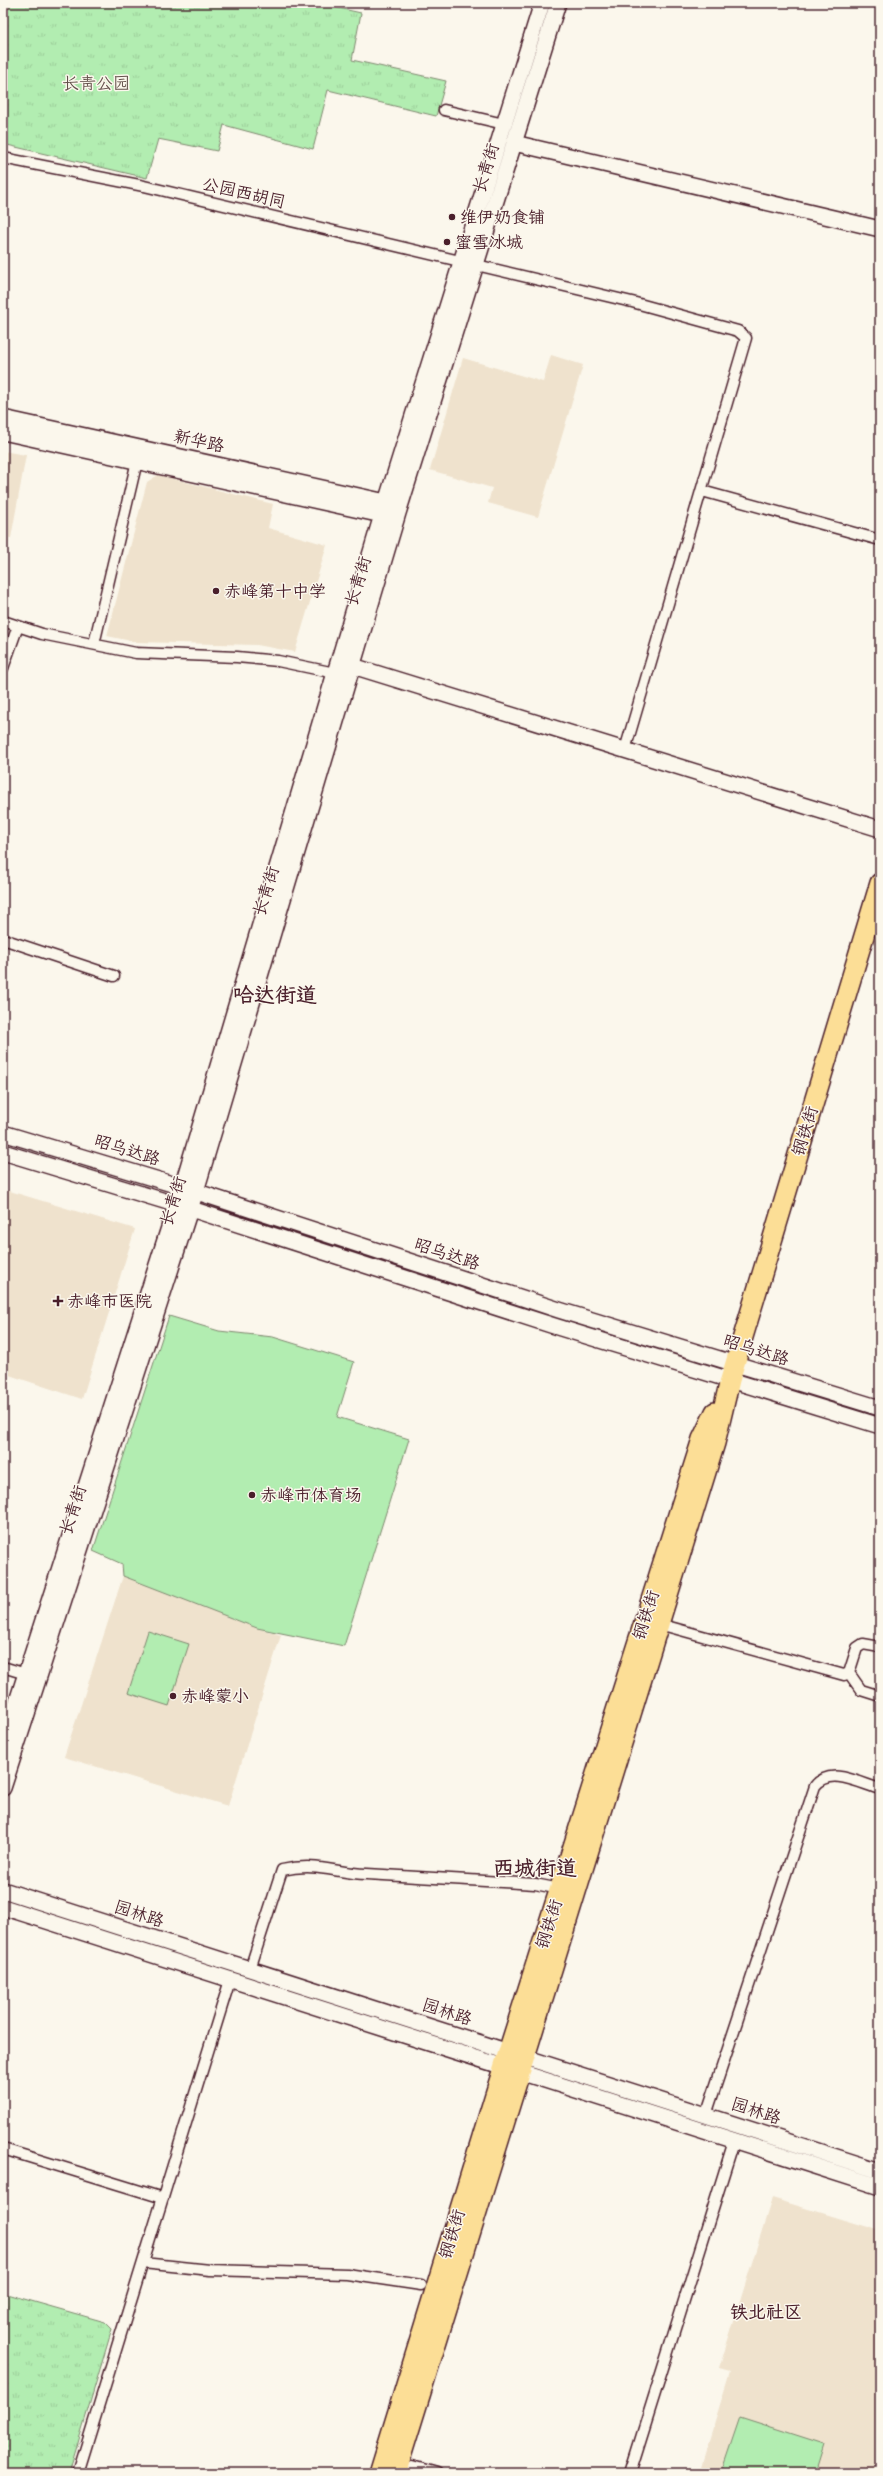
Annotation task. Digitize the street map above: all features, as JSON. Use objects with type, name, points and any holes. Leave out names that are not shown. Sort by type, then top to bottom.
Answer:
[{"type":"highway","name":"钢铁街","points":[[379,2473],[659,1624],[716,1443],[733,1372],[880,883]]},
{"type":"highway","name":"钢铁街","points":[[404,2470],[560,1889],[702,1439],[733,1372]]},
{"type":"main road","name":"长青街","points":[[3,1745],[189,1189],[342,667],[468,263],[504,124],[542,3]]},
{"type":"main road","name":"长青街","points":[[342,667],[384,508],[468,263],[514,143],[558,3]]},
{"type":"main road","points":[[514,143],[880,229]]},
{"type":"main road","name":"新华路","points":[[3,418],[384,508]]},
{"type":"main road","name":"新华路","points":[[3,432],[137,461],[384,508]]},
{"type":"main road","points":[[342,667],[625,750],[880,829]]},
{"type":"main road","name":"昭乌达路","points":[[3,1133],[189,1189],[559,1310],[880,1426]]},
{"type":"main road","name":"昭乌达路","points":[[3,1152],[183,1207],[554,1326],[880,1408]]},
{"type":"main road","name":"长青街","points":[[3,1788],[183,1207]]},
{"type":"main road","name":"园林路","points":[[3,1890],[250,1969],[734,2141],[880,2187]]},
{"type":"main road","name":"园林路","points":[[3,1907],[230,1980],[514,2062],[706,2115],[880,2170]]},
{"type":"street","points":[[444,110],[504,124]]},
{"type":"street","name":"公园西胡同","points":[[3,158],[144,186],[468,263],[685,316],[738,331],[746,338],[702,491]]},
{"type":"street","points":[[94,644],[137,461]]},
{"type":"street","points":[[625,750],[702,491],[880,540]]},
{"type":"street","points":[[3,621],[42,634],[136,653],[237,657],[342,667]]},
{"type":"street","points":[[3,668],[18,626]]},
{"type":"street","points":[[3,939],[114,976]]},
{"type":"street","points":[[659,1624],[844,1675],[849,1674]]},
{"type":"street","points":[[849,1674],[857,1648],[863,1644],[880,1647]]},
{"type":"street","points":[[3,1666],[26,1674]]},
{"type":"street","points":[[849,1674],[861,1690],[880,1696]]},
{"type":"street","points":[[706,2115],[815,1786],[822,1778],[834,1775],[880,1789]]},
{"type":"street","points":[[250,1969],[282,1870],[299,1866],[320,1866],[365,1874],[535,1884],[560,1889]]},
{"type":"street","points":[[78,2473],[230,1980]]},
{"type":"street","points":[[630,2473],[734,2141]]},
{"type":"street","points":[[3,2148],[164,2198]]},
{"type":"street","points":[[143,2263],[210,2270],[346,2274],[421,2285]]},
{"type":"street","points":[[404,2470],[437,2473]]},
{"type":"shaded area","points":[[551,355],[583,365],[538,517],[488,503],[492,488],[430,470],[463,358],[543,382]]},
{"type":"shaded area","points":[[3,451],[26,455],[11,538],[3,537]]},
{"type":"shaded area","name":"赤峰第十中学","points":[[158,475],[273,504],[268,528],[327,545],[295,652],[257,645],[136,642],[107,636],[147,482]]},
{"type":"shaded area","name":"赤峰市医院","points":[[3,1189],[135,1229],[82,1399],[3,1373]]},
{"type":"shaded area","name":"赤峰蒙小","points":[[123,1576],[257,1628],[281,1635],[228,1806],[64,1757]]},
{"type":"shaded area","points":[[772,2198],[880,2231],[880,2473],[699,2473],[730,2372],[719,2369]]},
{"type":"green space","name":"长青公园","points":[[3,3],[316,3],[361,13],[352,60],[446,81],[436,116],[328,90],[313,149],[224,125],[217,151],[158,139],[147,178],[3,144]]},
{"type":"green space","name":"赤峰市体育场","points":[[169,1316],[219,1331],[273,1337],[354,1362],[337,1417],[409,1439],[344,1646],[257,1628],[123,1576],[122,1564],[93,1551]]},
{"type":"green space","points":[[148,1631],[189,1644],[169,1706],[128,1693]]},
{"type":"green space","points":[[3,2293],[105,2322],[112,2329],[69,2473],[3,2473]]},
{"type":"green space","points":[[740,2417],[824,2444],[815,2473],[721,2473]]},
{"type":"place","name":"维伊奶食铺","points":[[452,217]]},
{"type":"place","name":"蜜雪冰城","points":[[447,242]]},
{"type":"place","name":"赤峰第十中学","points":[[216,591]]},
{"type":"place","name":"赤峰市医院","points":[[58,1301]]},
{"type":"place","name":"赤峰市体育场","points":[[252,1495]]},
{"type":"place","name":"赤峰蒙小","points":[[173,1696]]},
{"type":"district","name":"哈达街道","points":[[275,995]]},
{"type":"district","name":"西城街道","points":[[535,1868]]},
{"type":"district","name":"铁北社区","points":[[766,2312]]}]
